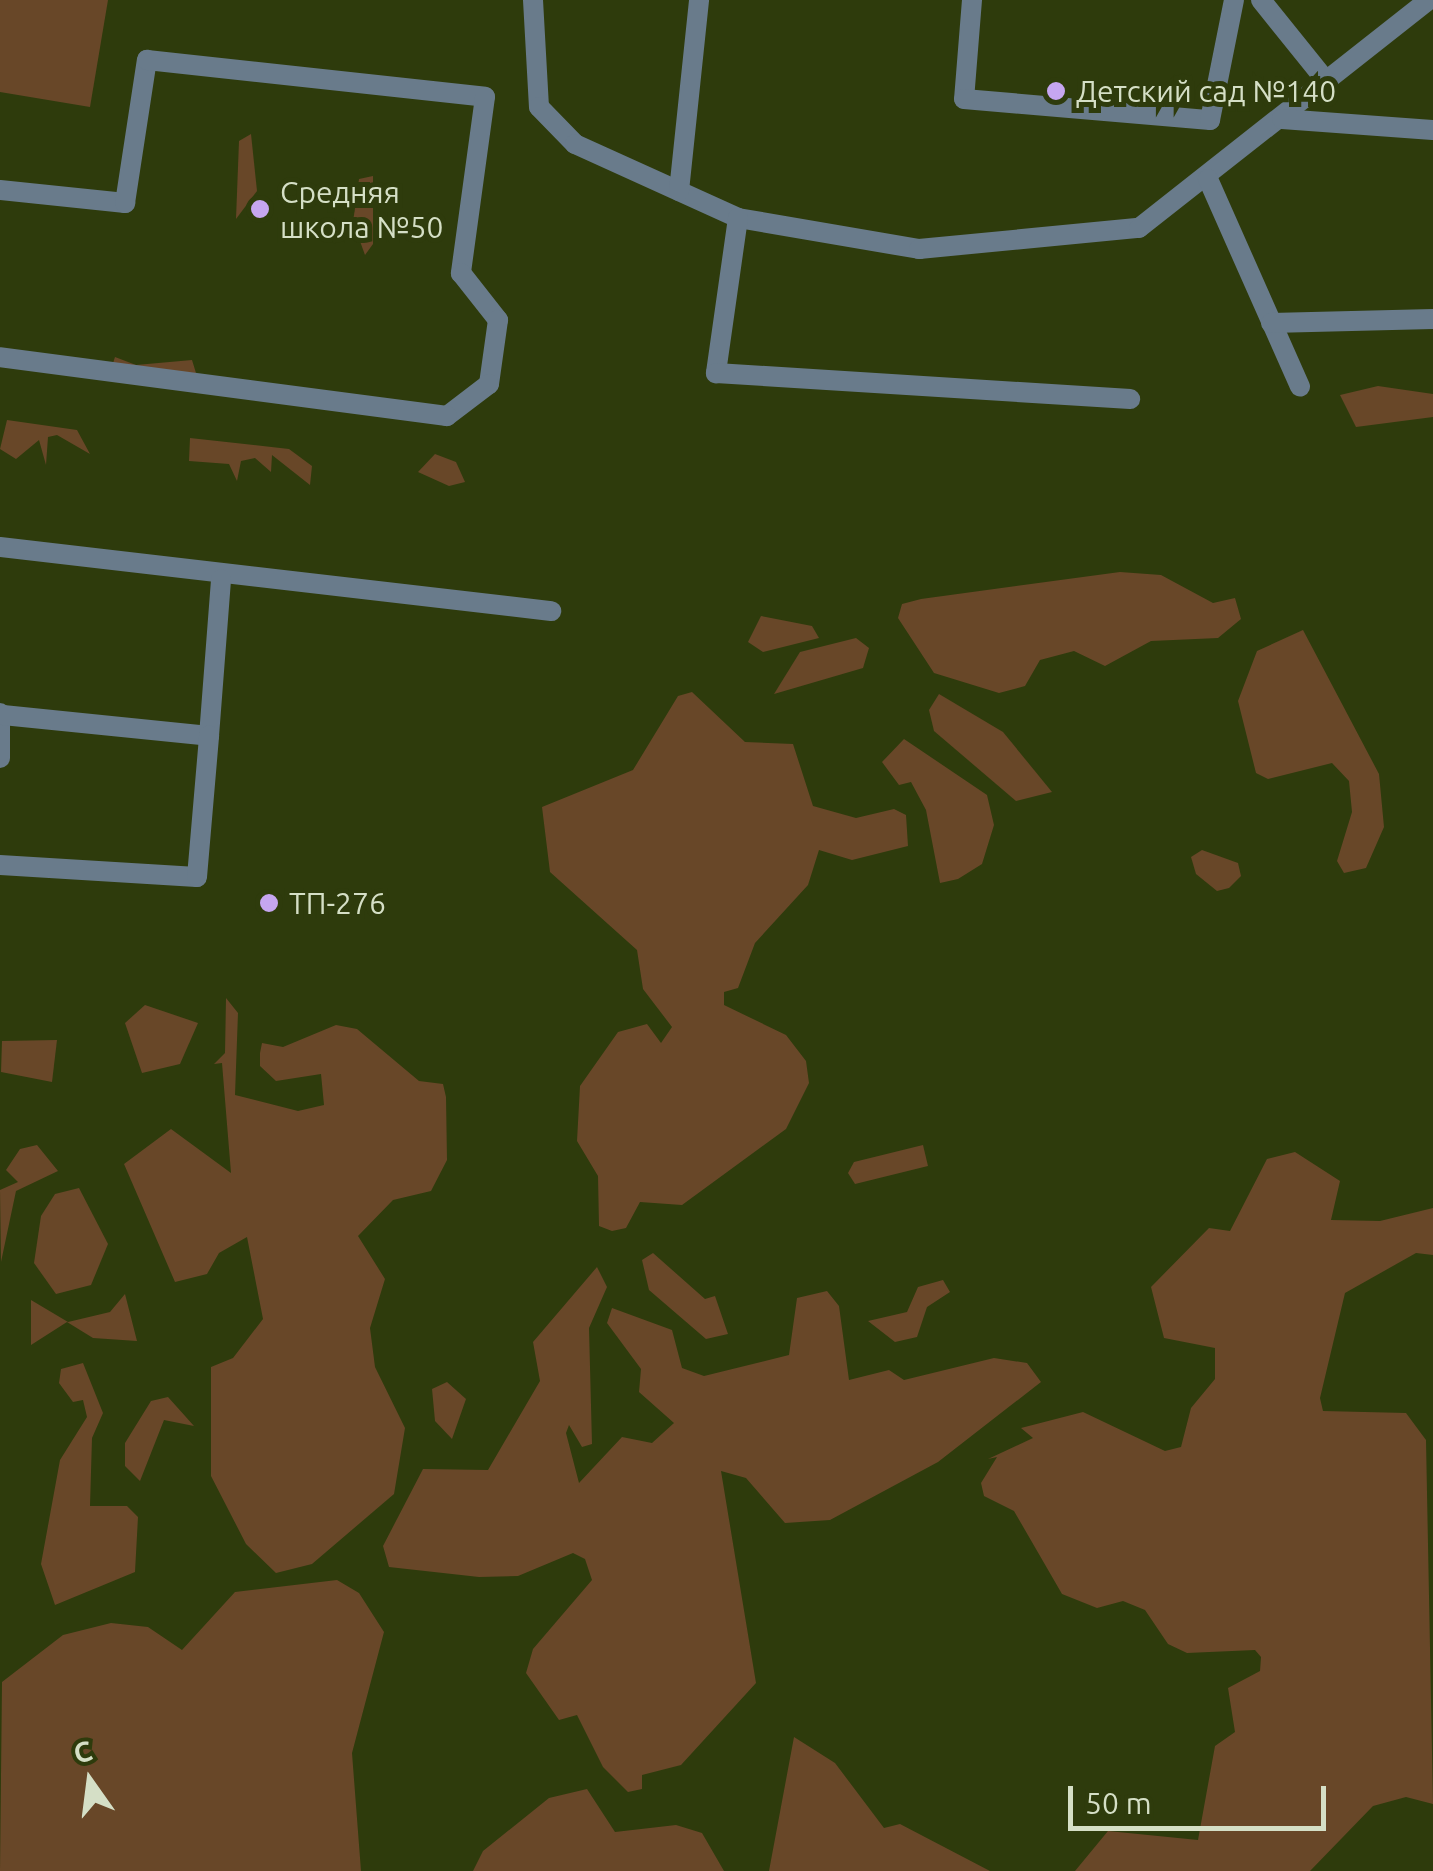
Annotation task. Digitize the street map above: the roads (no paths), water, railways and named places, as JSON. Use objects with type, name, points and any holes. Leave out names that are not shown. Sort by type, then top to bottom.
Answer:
[{"type":"lane","points":[[534,0],[539,108],[575,144],[738,218],[919,249],[1139,228],[1208,179],[1428,0]]},
{"type":"lane","points":[[680,191],[699,0]]},
{"type":"lane","points":[[972,0],[964,98],[1210,120],[1234,0]]},
{"type":"lane","points":[[1261,0],[1327,82]]},
{"type":"lane","points":[[0,190],[125,204],[147,60],[484,97],[462,273],[498,320],[489,384],[447,416],[0,358]]},
{"type":"lane","points":[[1282,119],[1433,130]]},
{"type":"lane","points":[[1208,179],[1300,387]]},
{"type":"lane","points":[[738,218],[716,373],[1130,399]]},
{"type":"lane","points":[[1272,323],[1433,319]]},
{"type":"lane","points":[[0,547],[220,580],[551,611]]},
{"type":"lane","points":[[0,865],[197,876],[220,580]]},
{"type":"lane","points":[[0,758],[2,714],[209,736]]},
{"type":"place","name":"Детский сад №140","points":[[1056,91]]},
{"type":"place","name":"Средняя школа №50","points":[[260,209]]},
{"type":"place","name":"ТП-276","points":[[269,903]]}]
